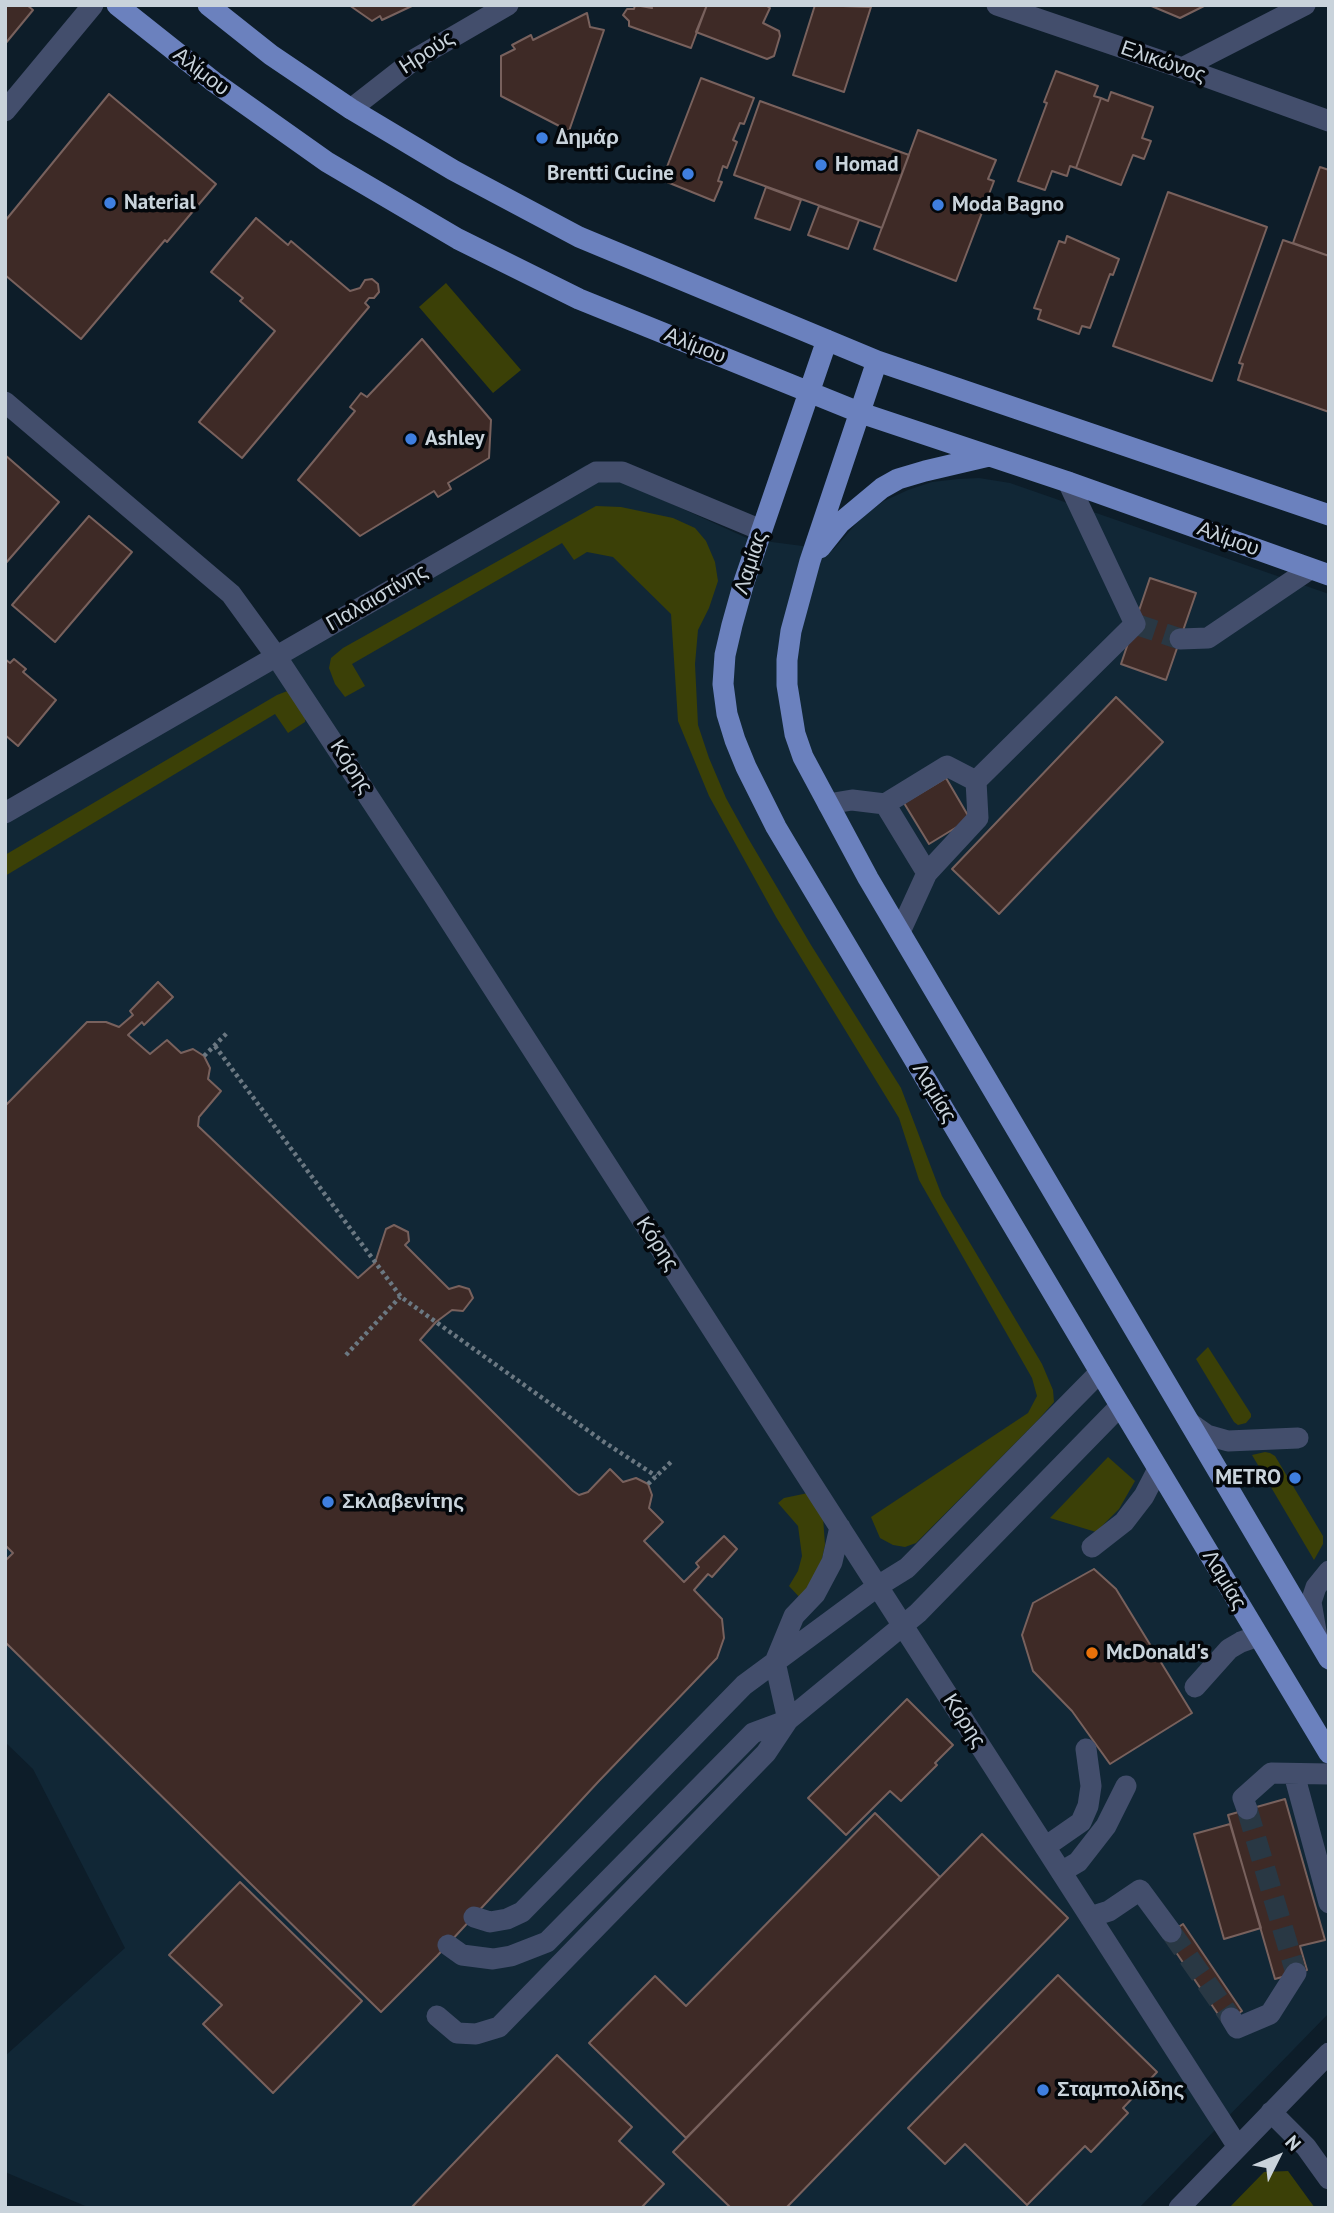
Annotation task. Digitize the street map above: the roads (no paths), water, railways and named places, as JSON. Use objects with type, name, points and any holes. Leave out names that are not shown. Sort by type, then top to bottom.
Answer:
[{"type":"main road","name":"Αλίμου","points":[[117,5],[214,82],[327,162],[458,239],[579,299],[861,412],[1068,482],[1319,572]]},
{"type":"main road","points":[[208,5],[271,55],[351,109],[453,170],[579,237],[877,361],[1329,515]]},
{"type":"main road","name":"Λαμίας","points":[[827,340],[740,593],[725,655],[723,684],[727,714],[735,740],[776,827],[1329,1753]]},
{"type":"main road","points":[[877,361],[810,561],[791,631],[787,685],[799,746],[828,804],[900,932],[1329,1658]]},
{"type":"main road","points":[[810,561],[840,523],[882,488],[925,471],[989,456]]},
{"type":"street","points":[[5,111],[93,5]]},
{"type":"street","name":"Ηρούς","points":[[351,109],[415,59],[509,5]]},
{"type":"street","name":"Ελικώνος","points":[[997,5],[1329,121]]},
{"type":"street","points":[[1182,68],[1306,5]]},
{"type":"street","name":"Κόρης","points":[[5,402],[231,594],[276,656],[383,816],[1238,2147]]},
{"type":"street","name":"Παλαιστίνης","points":[[5,813],[596,472],[622,472],[761,530]]},
{"type":"street","points":[[900,932],[927,873],[978,818],[976,780],[1135,624],[1068,482]]},
{"type":"street","points":[[1180,639],[1208,638],[1319,572]]},
{"type":"street","points":[[828,804],[852,800],[885,804],[947,766],[976,780]]},
{"type":"street","points":[[885,804],[927,873]]},
{"type":"street","points":[[474,1917],[490,1922],[507,1920],[522,1912],[744,1685],[906,1568],[1100,1372]]},
{"type":"street","points":[[437,2016],[457,2033],[476,2034],[499,2027],[766,1753],[788,1720],[903,1626],[1120,1406]]},
{"type":"street","points":[[1190,1423],[1207,1435],[1228,1441],[1298,1437]]},
{"type":"street","points":[[1092,1548],[1124,1521],[1144,1496],[1157,1469]]},
{"type":"street","points":[[788,1720],[775,1662],[794,1616],[815,1594],[832,1562],[840,1527]]},
{"type":"street","points":[[1317,1639],[1311,1602],[1315,1587],[1329,1572]]},
{"type":"street","points":[[1195,1687],[1229,1649],[1258,1636]]},
{"type":"street","points":[[448,1945],[462,1955],[493,1959],[511,1956],[547,1942],[753,1733],[788,1720]]},
{"type":"street","points":[[1045,1847],[1081,1822],[1088,1806],[1091,1786],[1086,1749]]},
{"type":"street","points":[[1247,1810],[1243,1798],[1270,1773],[1329,1774]]},
{"type":"street","points":[[1294,1774],[1329,1903]]},
{"type":"street","points":[[1061,1872],[1078,1862],[1106,1826],[1126,1786]]},
{"type":"street","points":[[1090,1917],[1109,1910],[1140,1890],[1171,1932]]},
{"type":"street","points":[[1231,2018],[1237,2028],[1270,2014],[1296,1973]]},
{"type":"street","points":[[1179,2208],[1329,2053]]},
{"type":"street","points":[[1271,2112],[1306,2147],[1329,2179]]},
{"type":"tunnel","points":[[1135,624],[1180,639]]},
{"type":"tunnel","points":[[1247,1809],[1296,1973]]},
{"type":"tunnel","points":[[1171,1932],[1231,2018]]},
{"type":"place","name":"Δημάρ","points":[[542,138]]},
{"type":"place","name":"Homad","points":[[821,165]]},
{"type":"place","name":"Brentti Cucine","points":[[688,174]]},
{"type":"place","name":"Naterial","points":[[110,203]]},
{"type":"place","name":"Moda Bagno","points":[[938,205]]},
{"type":"place","name":"Ashley","points":[[411,439]]},
{"type":"place","name":"METRO","points":[[1295,1478]]},
{"type":"place","name":"Σκλαβενίτης","points":[[328,1502]]},
{"type":"place","name":"McDonald's","points":[[1092,1653]]},
{"type":"place","name":"Σταμπολίδης","points":[[1043,2090]]}]
